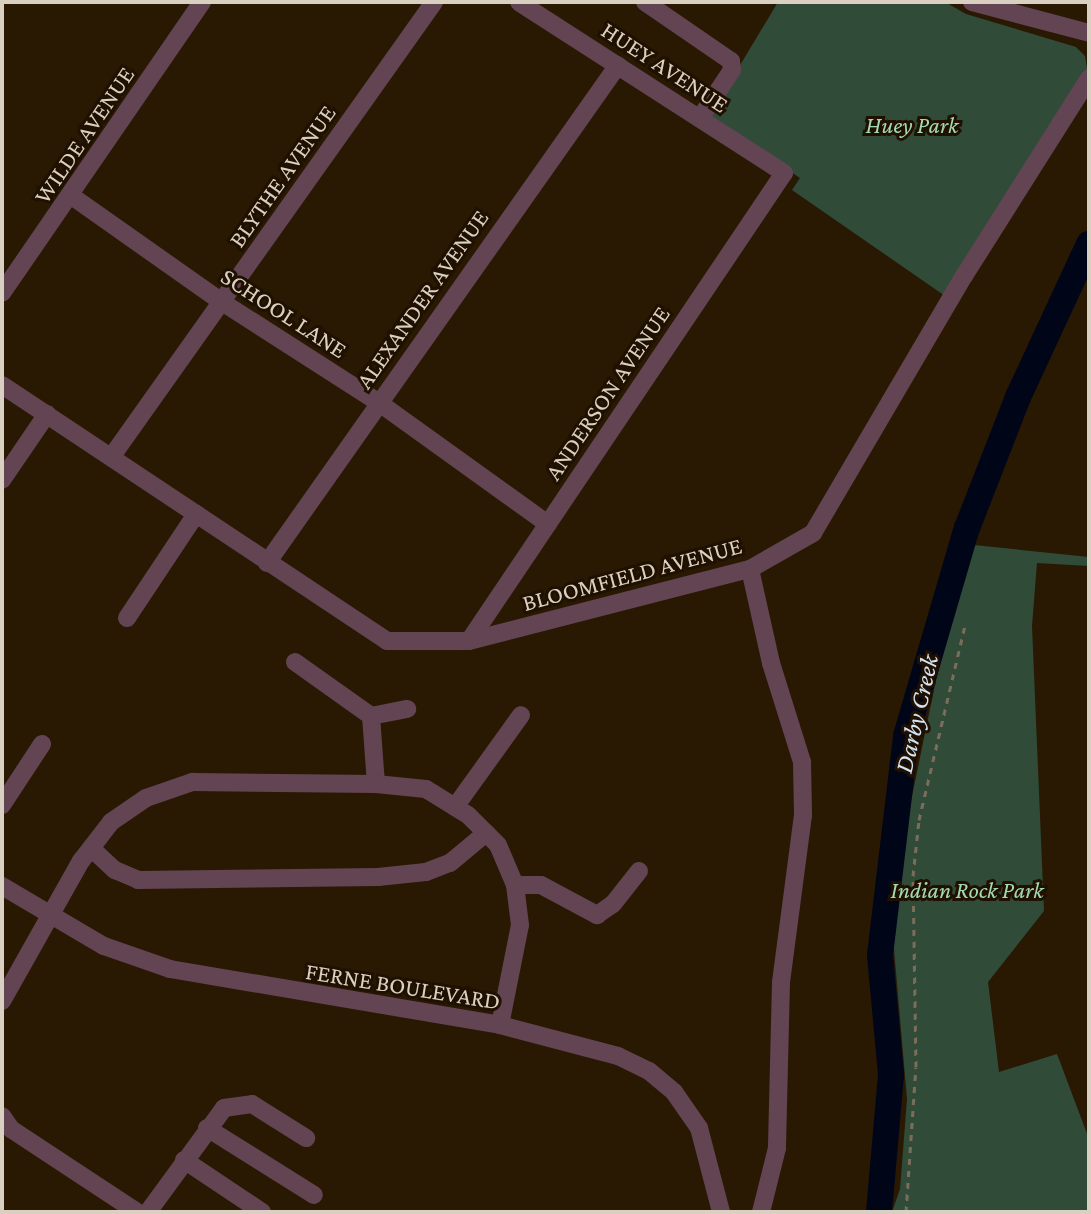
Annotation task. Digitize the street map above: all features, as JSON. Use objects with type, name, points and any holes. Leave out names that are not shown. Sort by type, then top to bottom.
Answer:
[{"type":"street","name":"WILDE AVENUE","points":[[2,293],[73,197],[202,2]]},
{"type":"street","name":"BLYTHE AVENUE","points":[[112,456],[434,2]]},
{"type":"street","name":"HUEY AVENUE","points":[[519,2],[784,173]]},
{"type":"street","points":[[645,2],[731,61],[732,70],[700,118]]},
{"type":"street","points":[[972,2],[1004,5],[1089,33]]},
{"type":"street","name":"ALEXANDER AVENUE","points":[[267,563],[618,65]]},
{"type":"street","name":"BLOOMFIELD AVENUE","points":[[2,385],[387,641],[469,641],[750,569],[813,533],[964,276],[1089,78]]},
{"type":"street","name":"ANDERSON AVENUE","points":[[469,641],[784,173]]},
{"type":"street","name":"SCHOOL LANE","points":[[73,197],[222,302],[378,402],[548,524]]},
{"type":"street","points":[[2,480],[47,414]]},
{"type":"street","points":[[127,618],[196,514]]},
{"type":"street","points":[[750,569],[771,663],[802,762],[803,815],[781,982],[777,1148],[761,1212]]},
{"type":"street","points":[[295,662],[371,716],[407,709]]},
{"type":"street","points":[[455,807],[521,715]]},
{"type":"street","points":[[371,716],[376,784]]},
{"type":"street","points":[[2,805],[42,744]]},
{"type":"street","points":[[2,1001],[91,848],[111,822],[146,798],[192,782],[376,784],[426,789],[455,807],[498,845],[515,885],[520,925],[500,1025]]},
{"type":"street","points":[[91,848],[115,870],[149,881],[378,877],[426,872],[450,863],[486,833]]},
{"type":"street","points":[[515,885],[541,885],[597,915],[613,904],[639,871]]},
{"type":"street","name":"FERNE BOULEVARD","points":[[2,886],[49,917],[104,946],[170,969],[500,1025],[618,1056],[649,1071],[674,1092],[699,1128],[721,1212]]},
{"type":"street","points":[[148,1212],[224,1108],[244,1102],[306,1138]]},
{"type":"street","points":[[2,1116],[11,1129],[137,1212]]},
{"type":"street","points":[[207,1128],[314,1195]]},
{"type":"street","points":[[184,1160],[262,1212]]},
{"type":"path","points":[[906,1212],[916,1067],[911,955],[917,834],[965,625]]},
{"type":"green space","name":"Huey Park","points":[[778,2],[945,2],[966,14],[1076,47],[1085,56],[1088,74],[948,298],[792,190],[800,178],[709,117]]},
{"type":"green space","name":"Indian Rock Park","points":[[964,544],[1089,557],[1089,566],[1037,563],[1032,626],[1044,911],[988,982],[999,1072],[1057,1054],[1089,1139],[1089,1212],[892,1212],[900,1189],[907,1099],[890,903]]},
{"type":"waterway","name":"Darby Creek","points":[[879,1212],[891,1074],[880,955],[906,736],[967,528],[1018,397],[1089,244]]}]
